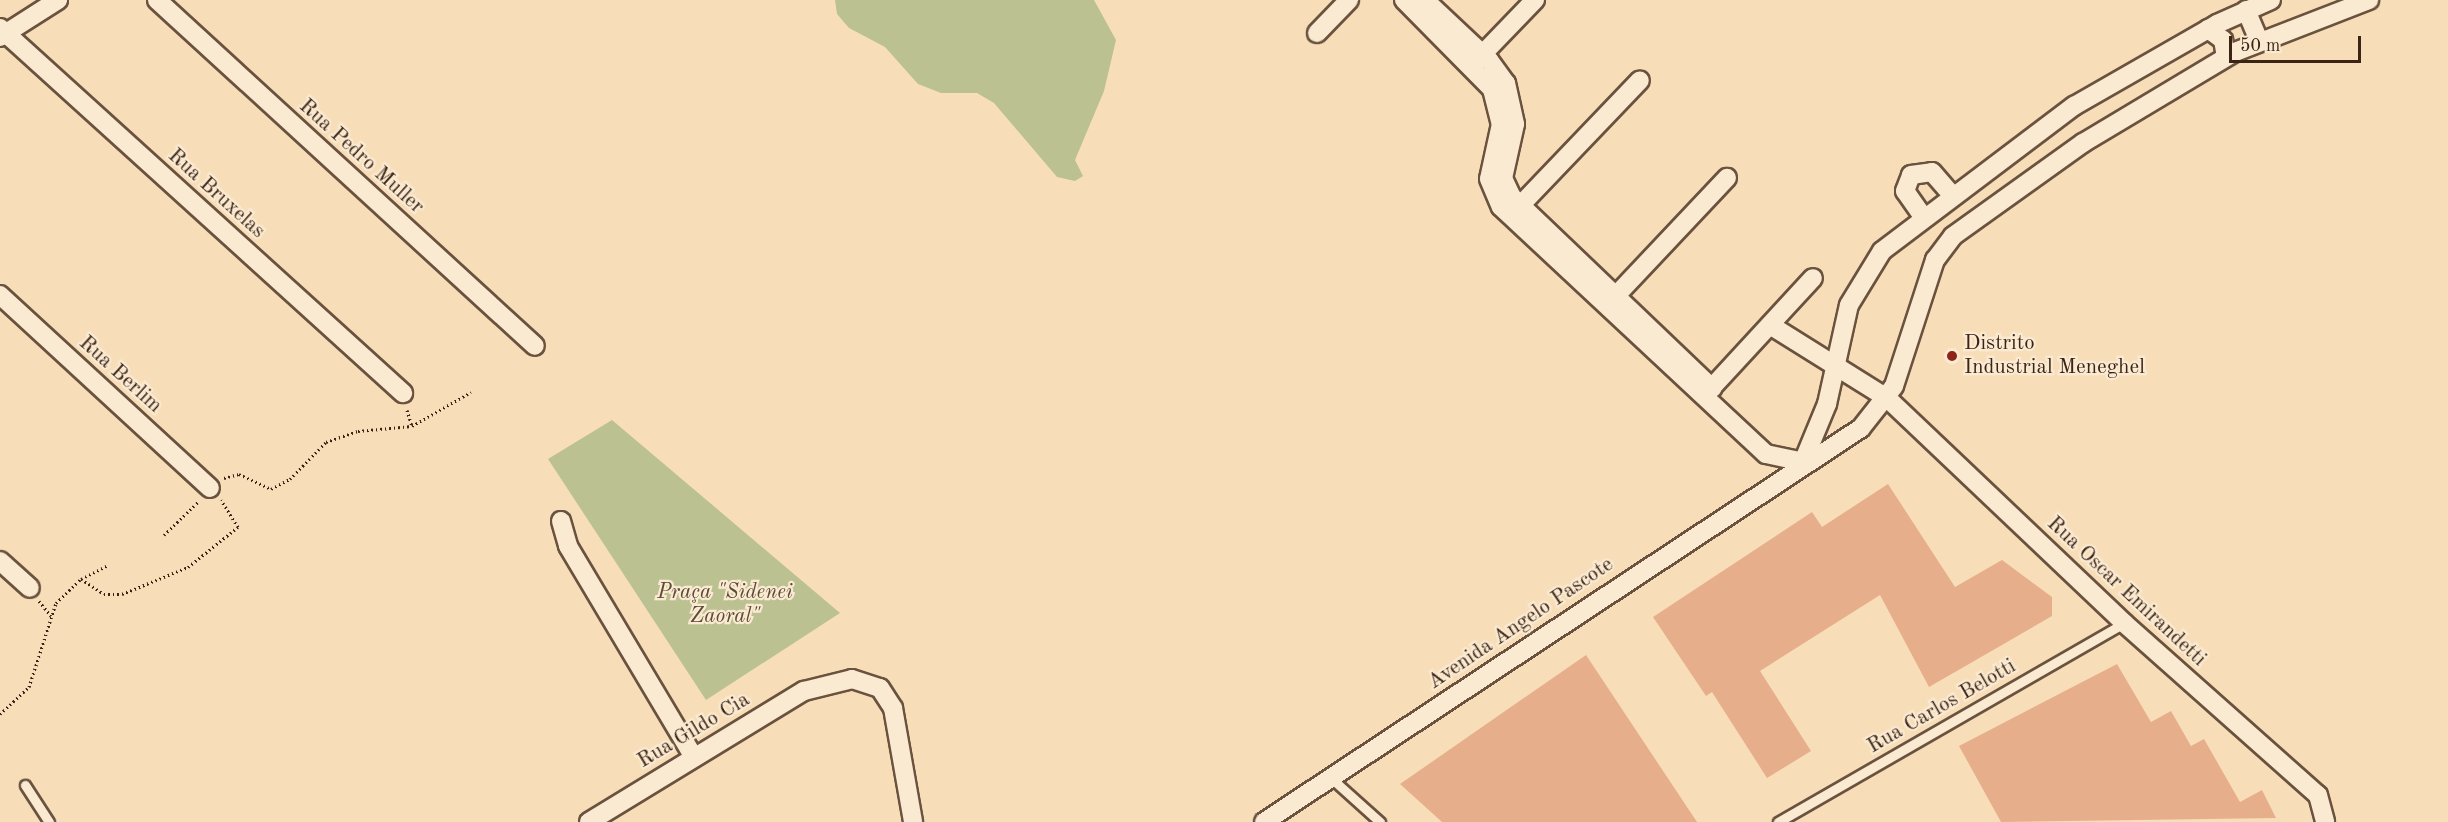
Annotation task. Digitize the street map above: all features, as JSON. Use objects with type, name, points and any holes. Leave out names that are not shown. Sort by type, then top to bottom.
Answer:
[{"type":"street","points":[[2,33],[58,0]]},
{"type":"street","name":"Rua Pedro Muller","points":[[156,0],[535,346]]},
{"type":"street","points":[[1317,33],[1349,0]]},
{"type":"street","points":[[1404,0],[1478,59]]},
{"type":"street","points":[[1425,0],[1478,59],[1497,101],[1500,134],[1489,179],[1495,199],[1515,210],[1707,393],[1766,454],[1803,462],[1827,404],[1835,364],[1861,279],[1882,251],[2074,106],[2208,28],[2271,0]]},
{"type":"street","points":[[1478,59],[1535,0]]},
{"type":"street","points":[[1887,398],[1935,260],[1948,241],[2083,143],[2226,57],[2259,41],[2369,0]]},
{"type":"street","points":[[2246,10],[2259,41]]},
{"type":"street","points":[[2208,28],[2223,40],[2226,57]]},
{"type":"street","name":"Rua Bruxelas","points":[[2,33],[403,393]]},
{"type":"street","points":[[1515,210],[1640,80]]},
{"type":"street","points":[[1924,218],[1905,190],[1911,175],[1932,172],[1953,196]]},
{"type":"street","points":[[1611,301],[1726,178]]},
{"type":"street","points":[[1707,393],[1813,278]]},
{"type":"street","name":"Rua Berlim","points":[[0,295],[210,488]]},
{"type":"street","name":"Rua Oscar Emirandetti","points":[[1770,325],[1887,398],[2124,623],[2318,795],[2325,822]]},
{"type":"street","name":"Avenida Angelo Pascote","points":[[1264,822],[1803,462],[1818,460],[1862,428],[1887,398]]},
{"type":"street","points":[[561,521],[568,546],[693,756]]},
{"type":"street","points":[[0,561],[30,588]]},
{"type":"street","name":"Rua Gildo Cia","points":[[589,822],[693,756],[824,683],[868,682],[887,695],[913,822]]},
{"type":"lane","name":"Rua Carlos Belotti","points":[[1778,822],[2124,623]]},
{"type":"lane","points":[[1331,778],[1380,822]]},
{"type":"lane","points":[[25,785],[49,822]]},
{"type":"path","points":[[164,535],[210,488],[239,474],[271,489],[290,478],[326,442],[358,431],[412,426],[471,392]]},
{"type":"path","points":[[81,579],[104,594],[122,594],[158,582],[214,551],[239,524],[210,488]]},
{"type":"path","points":[[0,714],[29,687],[56,603],[81,579],[108,564]]},
{"type":"green space","points":[[835,0],[1094,0],[1116,40],[1104,91],[1075,160],[1083,176],[1075,181],[1057,177],[994,103],[977,93],[941,93],[918,84],[885,47],[849,28],[837,14]]},
{"type":"green space","name":"Praça \"Sidenei Zaoral\"","points":[[612,420],[840,613],[706,700],[548,459]]},
{"type":"building","points":[[1888,484],[1955,587],[2002,560],[2052,597],[2052,616],[1929,687],[1880,595],[1760,671],[1811,751],[1767,778],[1712,692],[1706,696],[1653,617],[1812,512],[1822,527]]},
{"type":"building","points":[[1586,655],[1697,822],[1442,822],[1400,784]]},
{"type":"building","points":[[2117,664],[2151,722],[2171,711],[2191,746],[2204,739],[2240,802],[2262,790],[2276,818],[2001,822],[1959,746]]},
{"type":"place","name":"Distrito Industrial Meneghel","points":[[1952,356]]}]
